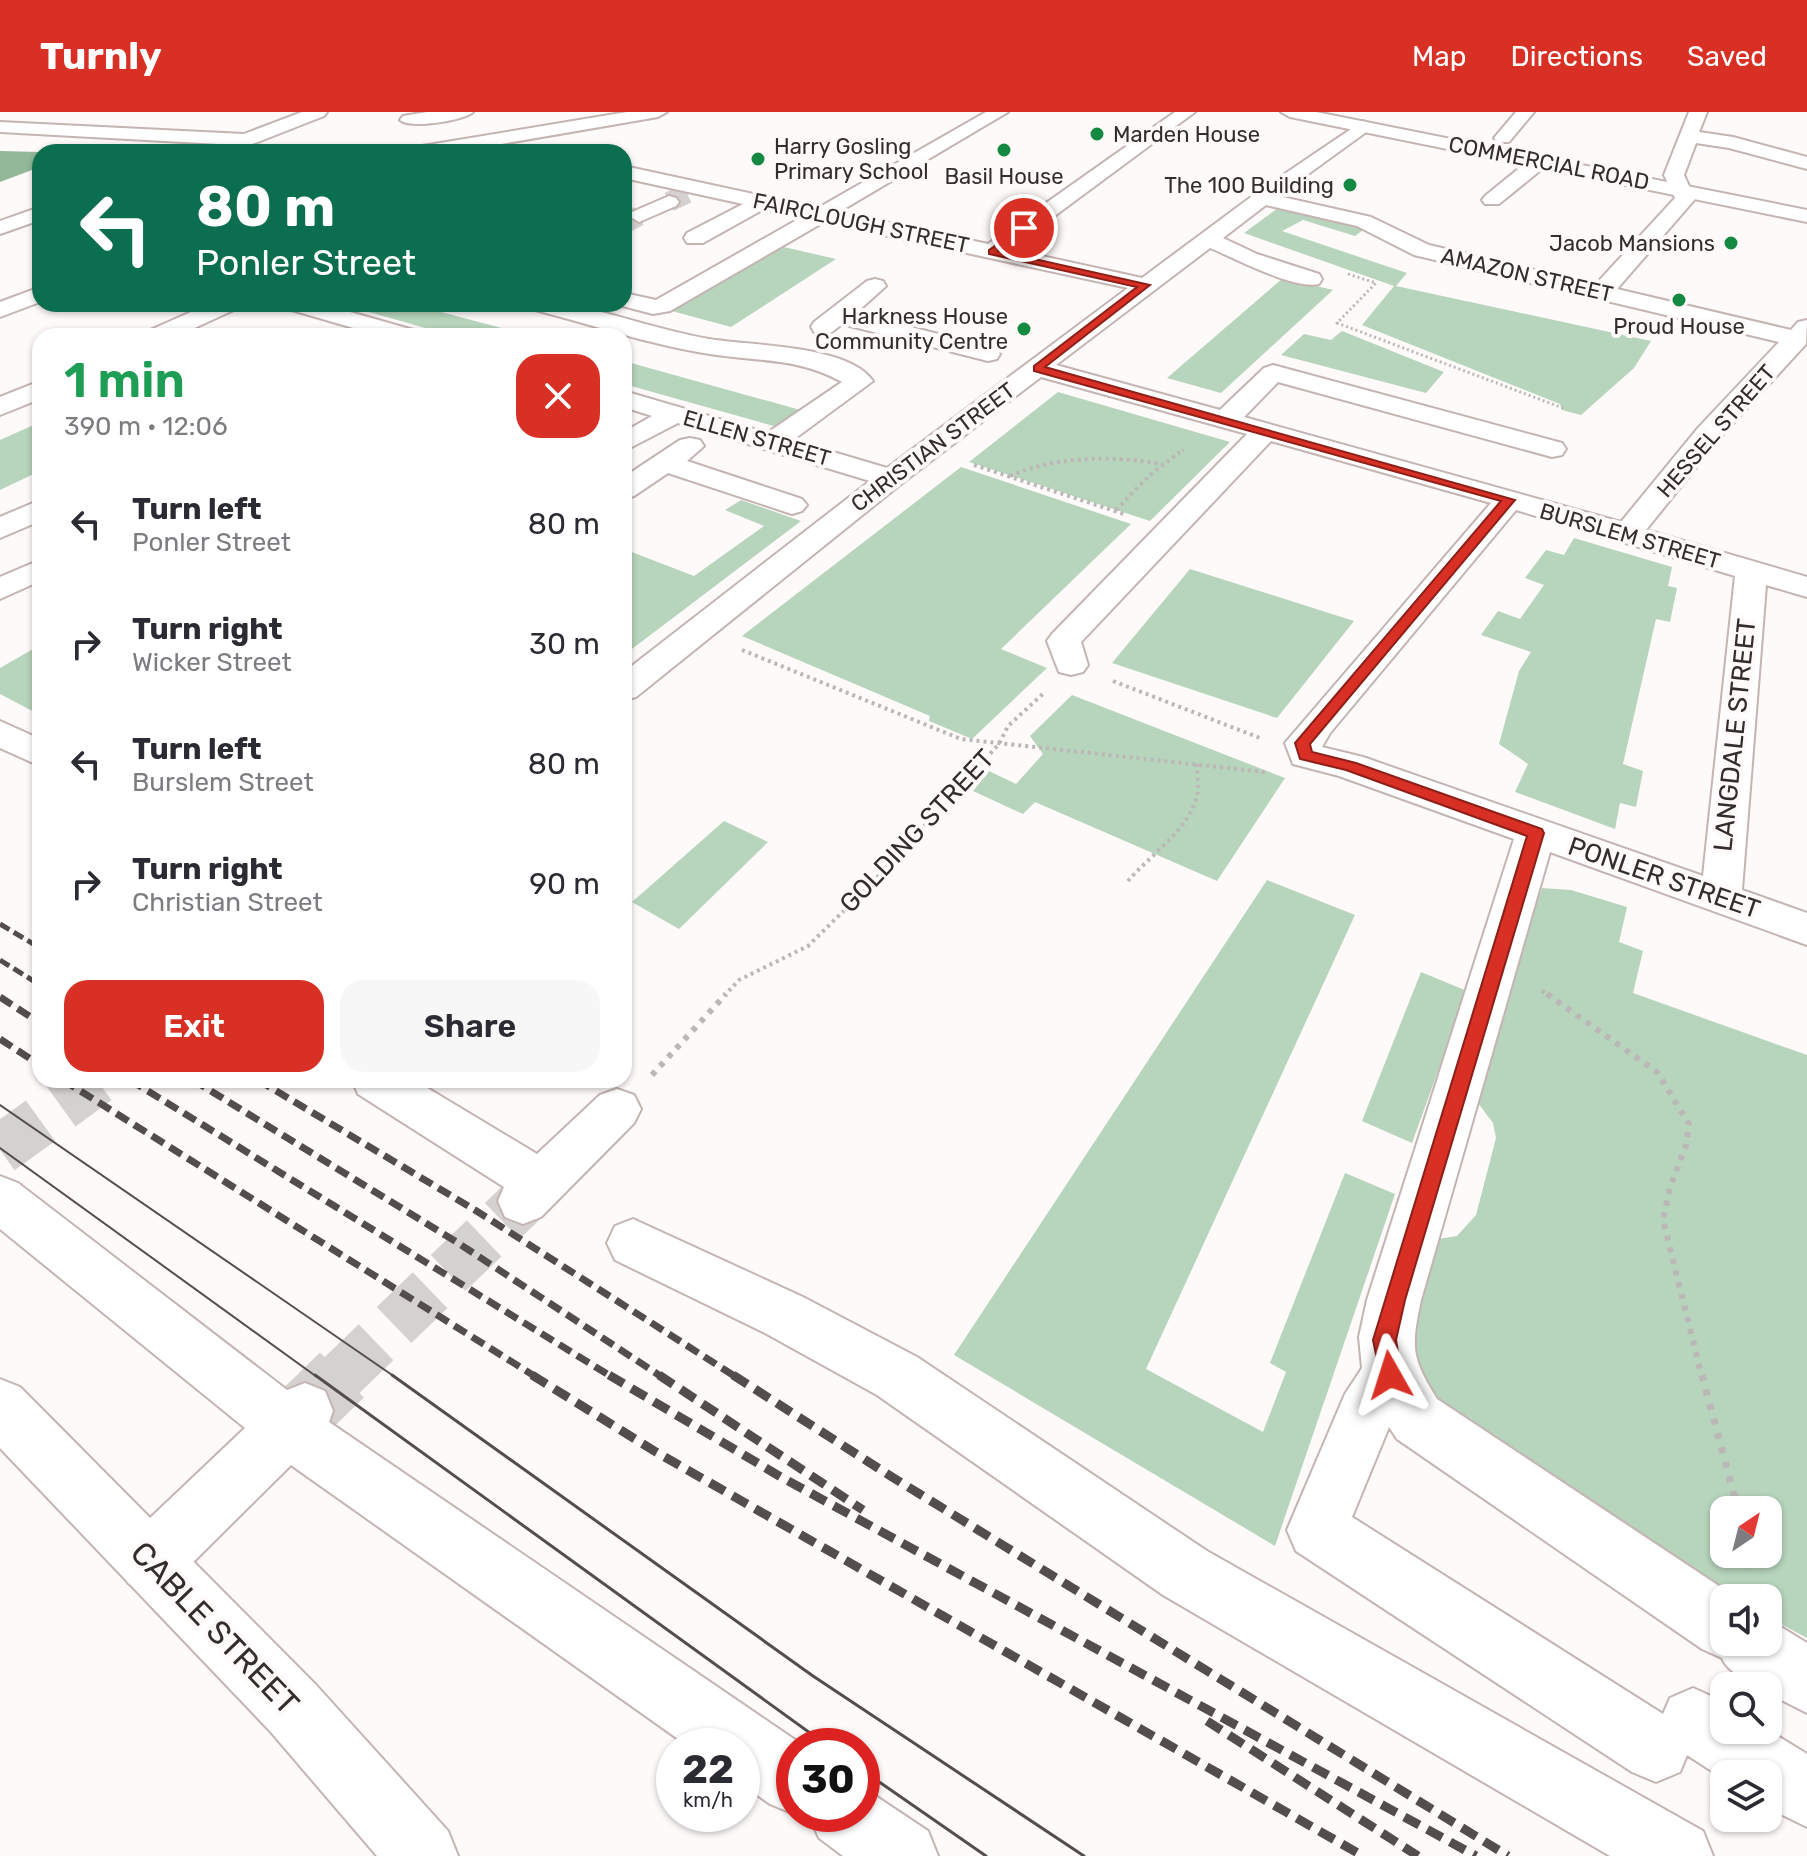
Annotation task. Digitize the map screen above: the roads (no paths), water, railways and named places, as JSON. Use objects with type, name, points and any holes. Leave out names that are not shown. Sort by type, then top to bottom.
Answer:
[{"type":"main road","points":[[237,144],[318,112]]},
{"type":"main road","points":[[409,120],[464,112]]},
{"type":"main road","points":[[471,144],[489,141],[528,144],[658,112]]},
{"type":"main road","points":[[632,302],[662,306],[817,214],[999,112]]},
{"type":"main road","points":[[992,252],[1186,112]]},
{"type":"main road","name":"COMMERCIAL ROAD","points":[[1290,112],[1358,120],[1807,216]]},
{"type":"main road","points":[[1503,138],[1525,112]]},
{"type":"main road","points":[[1601,293],[1685,199],[1674,175],[1698,112]]},
{"type":"main road","points":[[509,119],[528,144]]},
{"type":"main road","name":"CHRISTIAN STREET","points":[[632,683],[891,478],[1209,240],[1358,120]]},
{"type":"main road","points":[[0,127],[248,140]]},
{"type":"main road","points":[[1688,136],[1733,143],[1749,150],[1807,163]]},
{"type":"main road","points":[[1492,200],[1540,161]]},
{"type":"main road","name":"FAIRCLOUGH STREET","points":[[632,174],[694,190],[1145,285]]},
{"type":"main road","name":"AMAZON STREET","points":[[1262,198],[1364,221],[1422,250],[1601,293],[1802,333]]},
{"type":"main road","points":[[639,216],[669,202]]},
{"type":"main road","points":[[695,238],[761,202]]},
{"type":"main road","points":[[0,228],[32,216]]},
{"type":"main road","points":[[1209,240],[1249,259],[1311,279]]},
{"type":"main road","points":[[15,276],[32,280]]},
{"type":"main road","points":[[780,352],[841,316],[875,286]]},
{"type":"main road","points":[[0,310],[32,297]]},
{"type":"main road","points":[[175,328],[210,312]]},
{"type":"main road","points":[[324,312],[380,328]]},
{"type":"main road","points":[[571,312],[710,347],[780,352],[836,368],[860,381]]},
{"type":"main road","points":[[841,316],[988,354]]},
{"type":"main road","name":"HESSEL STREET","points":[[1626,535],[1708,434],[1802,333]]},
{"type":"main road","points":[[772,442],[926,336]]},
{"type":"main road","points":[[1217,419],[1280,366],[1552,449]]},
{"type":"main road","name":"BURSLEM STREET","points":[[1037,368],[1807,587]]},
{"type":"main road","points":[[0,407],[32,393]]},
{"type":"main road","name":"ELLEN STREET","points":[[632,401],[891,478]]},
{"type":"main road","points":[[632,436],[675,414]]},
{"type":"main road","points":[[632,485],[719,427]]},
{"type":"main road","points":[[1071,665],[1064,641],[1265,431]]},
{"type":"main road","points":[[665,463],[792,505]]},
{"type":"main road","name":"PONLER STREET","points":[[1509,500],[1304,749],[1807,929]]},
{"type":"main road","points":[[0,529],[32,513]]},
{"type":"main road","name":"LANGDALE STREET","points":[[1721,898],[1751,571]]},
{"type":"main road","points":[[0,589],[32,573]]},
{"type":"main road","points":[[0,733],[32,750]]},
{"type":"main road","points":[[1536,833],[1394,1300],[1385,1340],[1390,1375],[1417,1419],[1710,1618]]},
{"type":"main road","points":[[386,1088],[532,1192],[617,1109]]},
{"type":"main road","points":[[0,1199],[297,1418],[304,1439],[776,1767]]},
{"type":"main road","points":[[633,1243],[784,1315],[897,1376],[1185,1573],[1678,1856]]},
{"type":"main road","points":[[1390,1375],[1365,1414],[1317,1530],[1674,1735],[1807,1793]]},
{"type":"main road","name":"CABLE STREET","points":[[0,1407],[293,1708],[423,1856]]},
{"type":"main road","points":[[150,1561],[297,1418]]},
{"type":"main road","points":[[1769,1656],[1807,1680]]},
{"type":"main road","points":[[869,1832],[903,1856]]},
{"type":"tunnel","points":[[669,202],[690,192]]},
{"type":"tunnel","points":[[632,220],[639,216]]},
{"type":"tunnel","points":[[0,1150],[86,1088]]},
{"type":"tunnel","points":[[340,1377],[523,1201]]},
{"type":"tunnel","points":[[305,1411],[342,1375]]},
{"type":"tram line","points":[[0,1105],[395,1377]]},
{"type":"tram line","points":[[0,1148],[317,1377]]},
{"type":"tram line","points":[[315,1375],[803,1728]]},
{"type":"tram line","points":[[392,1375],[813,1676],[1084,1856]]},
{"type":"tram line","points":[[880,1782],[986,1856]]},
{"type":"railway","points":[[0,924],[32,943]]},
{"type":"railway","points":[[0,960],[32,980]]},
{"type":"railway","points":[[0,997],[32,1018]]},
{"type":"railway","points":[[0,1039],[32,1060]]},
{"type":"railway","points":[[76,1088],[536,1377]]},
{"type":"railway","points":[[143,1088],[612,1377]]},
{"type":"railway","points":[[206,1088],[455,1241],[662,1377]]},
{"type":"railway","points":[[271,1088],[475,1210],[736,1377]]},
{"type":"railway","points":[[532,1375],[656,1452],[1363,1856]]},
{"type":"railway","points":[[609,1375],[781,1477],[1476,1856]]},
{"type":"railway","points":[[659,1375],[863,1510]]},
{"type":"railway","points":[[733,1375],[892,1477],[1508,1856]]},
{"type":"railway","points":[[1207,1721],[1418,1856]]},
{"type":"place","name":"Marden House","points":[[1097,134]]},
{"type":"place","name":"Basil House","points":[[1004,150]]},
{"type":"place","name":"Harry Gosling Primary School","points":[[758,159]]},
{"type":"place","name":"The 100 Building","points":[[1350,185]]},
{"type":"place","name":"Jacob Mansions","points":[[1731,243]]},
{"type":"place","name":"Proud House","points":[[1679,300]]},
{"type":"place","name":"Harkness House Community Centre","points":[[1024,329]]}]
